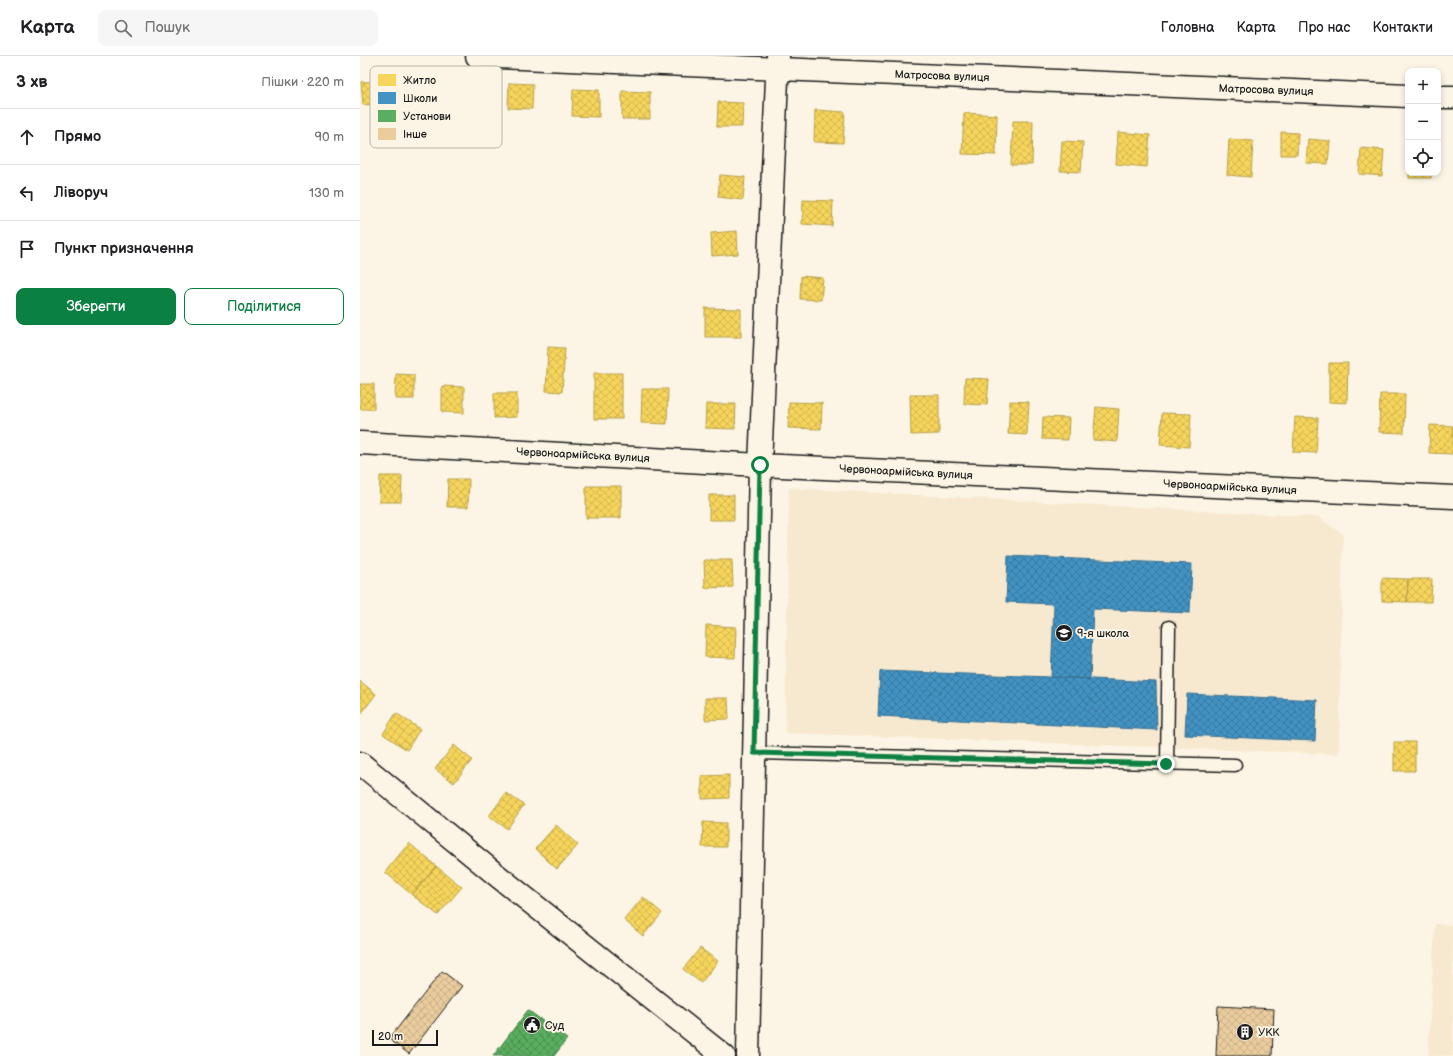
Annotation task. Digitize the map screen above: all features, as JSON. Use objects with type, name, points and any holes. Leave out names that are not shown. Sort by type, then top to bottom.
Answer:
[{"type":"street","name":"Матросова вулиця","points":[[477,56],[778,62],[1405,96]]},
{"type":"street","points":[[748,1056],[760,465],[778,62]]},
{"type":"street","points":[[1441,97],[1453,98]]},
{"type":"street","name":"Червоноармійська вулиця","points":[[360,443],[760,465],[1453,497]]},
{"type":"street","points":[[360,763],[505,882],[724,1056]]},
{"type":"lane","points":[[1166,764],[1169,627]]},
{"type":"lane","points":[[754,753],[1235,765]]},
{"type":"shaded area","name":"9-я школа","points":[[789,488],[1318,517],[1343,534],[1339,754],[785,733]]},
{"type":"shaded area","points":[[1435,924],[1453,925],[1453,1056],[1428,1056]]},
{"type":"building: Житло","points":[[361,82],[370,82],[370,105],[363,105]]},
{"type":"building: Житло","points":[[509,83],[533,84],[532,109],[508,108]]},
{"type":"building: Житло","points":[[573,89],[599,90],[599,117],[572,116]]},
{"type":"building: Житло","points":[[622,91],[650,92],[650,119],[622,119]]},
{"type":"building: Житло","points":[[718,102],[743,103],[742,127],[717,127]]},
{"type":"building: Житло","points":[[815,110],[845,112],[843,143],[814,142]]},
{"type":"building: Житло","points":[[964,113],[997,115],[996,155],[962,154]]},
{"type":"building: Житло","points":[[1013,121],[1033,121],[1032,165],[1011,165]]},
{"type":"building: Житло","points":[[1118,132],[1150,135],[1147,167],[1116,164]]},
{"type":"building: Житло","points":[[1281,132],[1298,133],[1297,155],[1281,155]]},
{"type":"building: Житло","points":[[1229,139],[1253,141],[1251,177],[1227,175]]},
{"type":"building: Житло","points":[[1308,139],[1330,141],[1328,164],[1306,163]]},
{"type":"building: Житло","points":[[1062,141],[1083,142],[1081,172],[1060,171]]},
{"type":"building: Житло","points":[[1361,148],[1384,150],[1382,176],[1359,174]]},
{"type":"building: Житло","points":[[720,175],[745,177],[743,200],[718,197]]},
{"type":"building: Житло","points":[[1409,176],[1431,176],[1431,178],[1409,178]]},
{"type":"building: Житло","points":[[803,200],[833,201],[832,226],[802,224]]},
{"type":"building: Житло","points":[[737,231],[738,254],[712,256],[711,233]]},
{"type":"building: Житло","points":[[801,276],[823,278],[821,300],[800,299]]},
{"type":"building: Житло","points":[[705,308],[741,309],[741,337],[705,337]]},
{"type":"building: Житло","points":[[548,347],[565,348],[562,392],[546,391]]},
{"type":"building: Житло","points":[[1329,363],[1348,363],[1347,403],[1329,402]]},
{"type":"building: Житло","points":[[594,373],[622,373],[622,419],[594,419]]},
{"type":"building: Житло","points":[[396,374],[414,375],[414,399],[395,399]]},
{"type":"building: Житло","points":[[965,378],[989,379],[987,405],[964,404]]},
{"type":"building: Житло","points":[[360,384],[374,384],[374,409],[360,409]]},
{"type":"building: Житло","points":[[442,386],[464,387],[464,413],[442,412]]},
{"type":"building: Житло","points":[[642,389],[668,389],[667,424],[641,423]]},
{"type":"building: Житло","points":[[494,393],[517,393],[517,417],[494,418]]},
{"type":"building: Житло","points":[[1380,394],[1405,394],[1404,433],[1379,432]]},
{"type":"building: Житло","points":[[910,395],[939,395],[939,434],[911,435]]},
{"type":"building: Житло","points":[[1010,401],[1029,402],[1027,435],[1008,434]]},
{"type":"building: Житло","points":[[789,402],[822,403],[821,429],[788,428]]},
{"type":"building: Житло","points":[[706,404],[736,404],[735,429],[705,428]]},
{"type":"building: Житло","points":[[1096,407],[1119,409],[1117,442],[1093,440]]},
{"type":"building: Житло","points":[[1162,413],[1191,414],[1189,447],[1160,445]]},
{"type":"building: Житло","points":[[1043,417],[1069,418],[1068,440],[1042,439]]},
{"type":"building: Житло","points":[[1295,417],[1318,418],[1316,453],[1293,452]]},
{"type":"building: Житло","points":[[1430,425],[1453,426],[1453,454],[1429,453]]},
{"type":"building: Житло","points":[[380,476],[402,476],[401,502],[379,502]]},
{"type":"building: Житло","points":[[448,479],[469,479],[468,507],[447,507]]},
{"type":"building: Житло","points":[[586,486],[621,486],[621,518],[586,518]]},
{"type":"building: Житло","points":[[709,495],[734,495],[734,520],[709,520]]},
{"type":"building: Житло","points":[[704,560],[732,560],[733,587],[705,588]]},
{"type":"building: Житло","points":[[1382,578],[1408,579],[1407,602],[1382,601]]},
{"type":"building: Житло","points":[[1408,579],[1432,579],[1431,602],[1407,602]]},
{"type":"building: Житло","points":[[706,625],[736,627],[735,658],[705,657]]},
{"type":"building: Житло","points":[[360,681],[376,694],[361,714],[360,713]]},
{"type":"building: Житло","points":[[705,698],[728,698],[729,719],[705,720]]},
{"type":"building: Житло","points":[[396,713],[420,729],[407,750],[383,734]]},
{"type":"building: Житло","points":[[1394,742],[1415,742],[1415,771],[1394,771]]},
{"type":"building: Житло","points":[[454,745],[472,760],[454,783],[435,769]]},
{"type":"building: Житло","points":[[729,775],[729,798],[702,799],[702,776]]},
{"type":"building: Житло","points":[[506,793],[524,805],[507,829],[489,816]]},
{"type":"building: Житло","points":[[703,822],[726,823],[726,847],[702,847]]},
{"type":"building: Житло","points":[[556,825],[578,845],[557,869],[535,849]]},
{"type":"building: Житло","points":[[409,843],[436,866],[412,895],[385,872]]},
{"type":"building: Житло","points":[[436,866],[462,887],[438,915],[412,895]]},
{"type":"building: Житло","points":[[643,897],[662,913],[643,936],[624,920]]},
{"type":"building: Житло","points":[[700,948],[718,961],[701,983],[683,969]]},
{"type":"building: Школи","points":[[1008,556],[1192,564],[1190,613],[1093,609],[1090,679],[1051,677],[1054,604],[1006,602]]},
{"type":"building: Школи","points":[[880,671],[1156,682],[1157,730],[878,716]]},
{"type":"building: Школи","points":[[1187,694],[1317,700],[1315,741],[1185,735]]},
{"type":"building: Установи","name":"Суд","points":[[528,1010],[567,1039],[554,1056],[493,1056]]},
{"type":"building: Інше","points":[[442,971],[462,986],[409,1054],[389,1039]]},
{"type":"building: Інше","name":"УКК","points":[[1218,1006],[1274,1009],[1272,1056],[1216,1056]]},
{"type":"place","name":"9-я школа","points":[[1064,633]]},
{"type":"place","name":"Суд","points":[[532,1025]]},
{"type":"place","name":"УКК","points":[[1245,1032]]},
{"type":"route","points":[[760,465],[754,753],[1166,764]]}]
